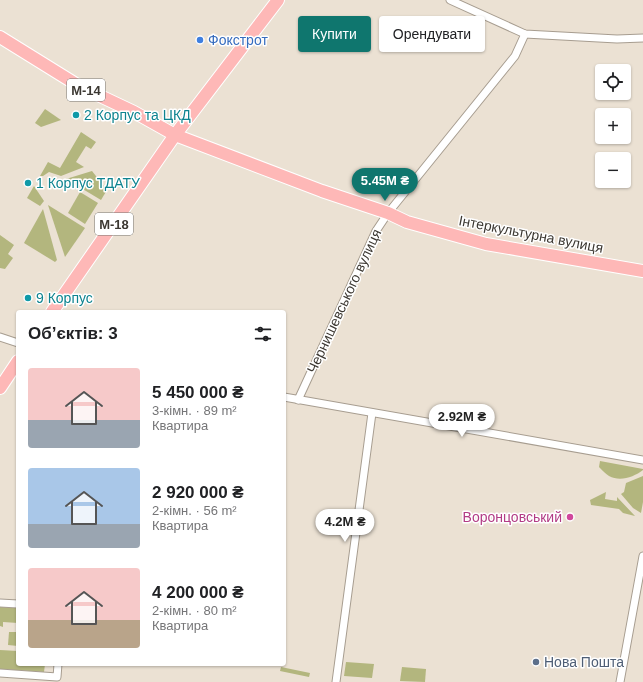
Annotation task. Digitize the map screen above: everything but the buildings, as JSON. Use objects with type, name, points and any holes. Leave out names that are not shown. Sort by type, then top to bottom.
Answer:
[{"type":"highway","name":"М-18","points":[[53,310],[175,135],[278,0]]},
{"type":"highway","name":"Інтеркультурна вулиця","points":[[0,37],[79,86],[134,112],[175,135],[322,191],[388,213],[407,222],[486,244],[643,271]]},
{"type":"highway","points":[[0,388],[16,364]]},
{"type":"street","points":[[450,0],[525,34],[643,38]]},
{"type":"street","name":"Чернишевського вулиця","points":[[298,400],[376,231],[388,213],[516,56],[525,34]]},
{"type":"street","points":[[0,337],[16,342]]},
{"type":"street","points":[[286,397],[643,460]]},
{"type":"street","points":[[336,682],[372,413]]},
{"type":"street","points":[[620,682],[643,556]]},
{"type":"street","points":[[0,603],[16,604]]},
{"type":"street","points":[[57,677],[58,666]]},
{"type":"street","points":[[0,673],[57,677],[64,682]]},
{"type":"green space","points":[[45,109],[61,120],[41,127],[35,123]]},
{"type":"green space","points":[[81,132],[96,142],[91,149],[86,146],[76,162],[84,167],[61,176],[49,172],[43,176],[40,176],[48,162],[60,168]]},
{"type":"green space","points":[[92,171],[107,190],[101,200],[66,179]]},
{"type":"green space","points":[[34,186],[44,201],[40,206],[27,198]]},
{"type":"green space","points":[[80,192],[98,203],[85,224],[68,213]]},
{"type":"green space","points":[[48,205],[85,228],[65,257]]},
{"type":"green space","points":[[43,209],[57,260],[55,262],[24,243]]},
{"type":"green space","points":[[0,235],[14,245],[8,254],[13,258],[5,269],[0,268]]},
{"type":"green space","points":[[600,461],[643,470],[627,478],[613,478],[599,467]]},
{"type":"green space","points":[[643,476],[643,502],[641,513],[633,508],[621,494],[624,492],[626,483]]},
{"type":"green space","points":[[606,492],[605,499],[617,501],[617,497],[635,516],[623,513],[619,509],[591,505],[590,500]]},
{"type":"green space","points":[[0,607],[16,608],[16,623],[3,622],[3,627],[0,626]]},
{"type":"green space","points":[[9,632],[16,632],[16,646],[8,645]]},
{"type":"green space","points":[[0,650],[16,651],[16,666],[45,666],[44,672],[0,669]]},
{"type":"green space","points":[[346,662],[374,664],[372,678],[344,676]]},
{"type":"green space","points":[[281,667],[310,673],[309,677],[280,671]]},
{"type":"green space","points":[[402,667],[426,669],[425,682],[400,681]]},
{"type":"place","name":"Фокстрот","points":[[200,40]]},
{"type":"place","name":"2 Корпус та ЦКД","points":[[76,115]]},
{"type":"place","name":"1 Корпус ТДАТУ","points":[[28,183]]},
{"type":"place","name":"9 Корпус","points":[[28,298]]},
{"type":"place","name":"Воронцовський","points":[[570,517]]},
{"type":"place","name":"Нова Пошта","points":[[536,662]]}]
